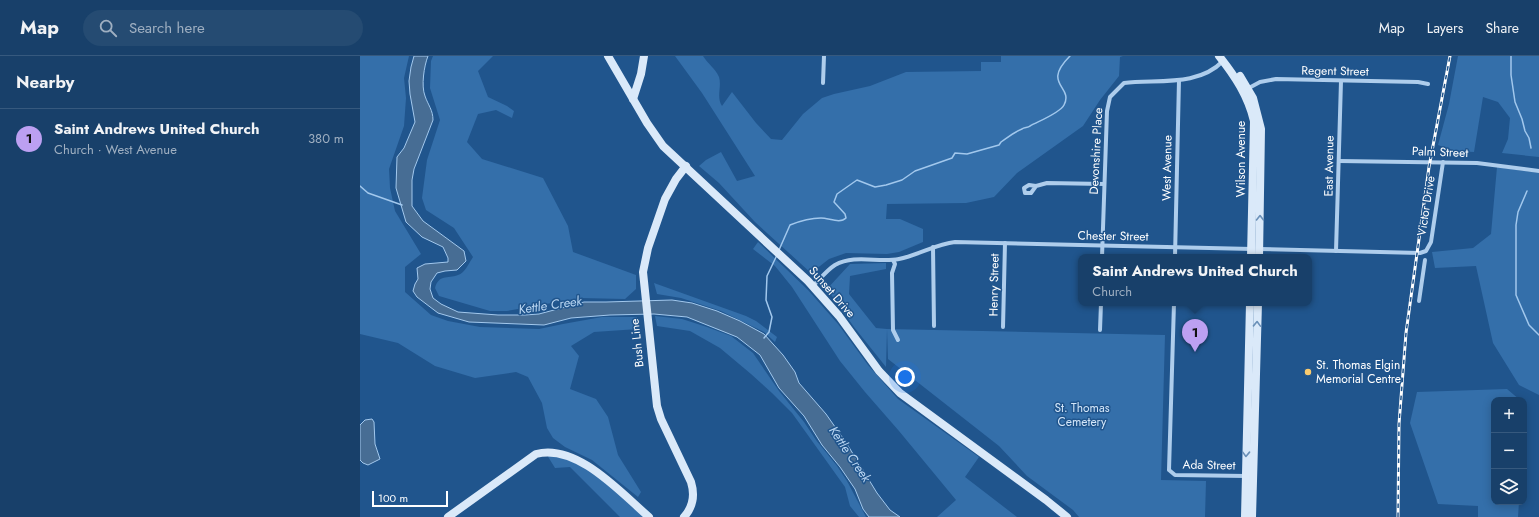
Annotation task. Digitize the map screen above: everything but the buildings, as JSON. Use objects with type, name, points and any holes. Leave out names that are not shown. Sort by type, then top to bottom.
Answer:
[{"type":"street","name":"Sunset Drive","points":[[608,56],[646,123],[658,139],[676,159],[686,166],[813,286],[839,316],[879,372],[900,393],[1067,517]]},
{"type":"street","points":[[633,99],[641,74],[644,56]]},
{"type":"street","points":[[823,83],[824,56]]},
{"type":"street","points":[[1179,80],[1207,73],[1221,58]]},
{"type":"street","name":"Wilson Avenue","points":[[1221,58],[1246,89],[1255,128],[1255,253]]},
{"type":"street","name":"Devonshire Place","points":[[1102,254],[1108,102],[1113,92],[1124,83],[1179,80]]},
{"type":"street","name":"West Avenue","points":[[1175,254],[1179,80]]},
{"type":"street","name":"Regent Street","points":[[1246,89],[1260,82],[1270,80],[1418,82],[1428,84]]},
{"type":"street","name":"East Avenue","points":[[1336,251],[1341,81]]},
{"type":"street","name":"Palm Street","points":[[1339,161],[1477,163],[1539,171]]},
{"type":"street","name":"Victor Drive","points":[[1426,251],[1431,242],[1443,162]]},
{"type":"street","name":"Bush Line","points":[[684,517],[692,502],[692,487],[658,412],[655,399],[643,286],[643,272],[648,248],[669,191],[679,174],[686,166]]},
{"type":"street","points":[[1036,186],[1047,183],[1104,184]]},
{"type":"street","name":"Chester Street","points":[[813,286],[834,266],[842,262],[856,259],[893,260],[943,243],[955,242],[1175,247],[1255,253],[1336,251],[1420,253],[1426,251]]},
{"type":"street","name":"Henry Street","points":[[1003,327],[1005,243]]},
{"type":"street","points":[[933,247],[934,326]]},
{"type":"street","points":[[893,260],[895,264],[892,272],[893,330],[898,340]]},
{"type":"street","points":[[1419,301],[1425,260]]},
{"type":"street","points":[[1100,330],[1101,306]]},
{"type":"street","name":"Ada Street","points":[[1174,306],[1168,467],[1171,472],[1175,474],[1249,476]]},
{"type":"street","points":[[1248,514],[1251,406],[1250,306]]},
{"type":"street","points":[[1251,406],[1258,306]]},
{"type":"street","points":[[448,517],[536,454],[549,452],[567,456],[589,466],[649,517]]},
{"type":"green space","points":[[360,56],[409,56],[404,78],[406,98],[404,126],[389,169],[390,188],[395,211],[421,254],[405,267],[405,292],[431,315],[448,321],[480,327],[539,329],[602,317],[637,317],[638,329],[594,332],[571,346],[579,356],[570,389],[596,399],[608,417],[618,455],[641,492],[638,497],[592,460],[565,447],[553,438],[547,428],[542,403],[528,377],[516,372],[475,378],[435,366],[398,343],[360,334]]},
{"type":"green space","points":[[433,56],[493,56],[478,71],[488,97],[514,111],[512,118],[496,110],[478,114],[467,142],[482,159],[543,178],[568,226],[573,252],[636,275],[636,289],[625,299],[580,298],[507,311],[490,311],[439,296],[435,288],[439,281],[463,272],[473,257],[454,228],[426,210],[422,198],[427,160],[440,120],[430,88],[431,61]]},
{"type":"green space","points":[[675,56],[703,56],[716,71],[719,77],[719,99],[722,106],[732,92],[756,123],[771,139],[782,140],[803,114],[822,98],[870,86],[906,72],[981,71],[981,62],[1001,62],[1001,56],[1123,56],[1120,57],[1119,76],[1100,100],[1083,126],[1017,173],[994,197],[966,203],[887,204],[886,219],[900,219],[923,229],[923,242],[899,252],[887,254],[846,253],[829,259],[811,273],[755,222],[719,183],[699,166],[706,160],[721,152],[737,181],[755,176],[702,93]]},
{"type":"green space","points":[[1458,56],[1539,56],[1539,157],[1502,153],[1508,139],[1510,118],[1498,102],[1483,97],[1474,152],[1455,151],[1438,145],[1449,104]]},
{"type":"green space","points":[[1497,167],[1539,173],[1539,395],[1519,385],[1493,343],[1476,266],[1435,268],[1432,252],[1473,248],[1491,234]]},
{"type":"green space","points":[[758,242],[808,290],[838,324],[868,365],[898,399],[979,457],[965,477],[1017,517],[937,517],[956,500],[840,361],[792,287],[775,266],[753,249]]},
{"type":"green space","points":[[886,263],[886,269],[850,276],[849,294],[876,328],[887,329],[886,367],[854,327],[827,289],[850,264]]},
{"type":"green space","points":[[654,283],[746,316],[756,321],[777,337],[775,342],[764,332],[721,311],[681,298],[657,294]]},
{"type":"green space","points":[[655,316],[682,319],[731,336],[753,353],[779,391],[837,466],[847,481],[866,517],[859,517],[850,506],[845,487],[792,413],[772,393],[720,348],[690,331],[657,326]]},
{"type":"green space","name":"St. Thomas Cemetery","points":[[887,329],[1165,335],[1161,480],[1206,481],[1205,517],[1079,517],[1073,510],[1027,476],[999,446],[888,359]]},
{"type":"green space","points":[[1507,389],[1516,397],[1491,397],[1491,505],[1519,505],[1518,517],[1478,517],[1478,506],[1438,504],[1410,423],[1417,392]]},
{"type":"green space","points":[[547,455],[560,457],[574,462],[600,478],[648,517],[620,517],[570,467],[555,468]]},
{"type":"water","name":"Kettle Creek","points":[[414,56],[428,56],[424,70],[423,87],[433,120],[414,169],[412,180],[412,206],[423,221],[464,251],[466,261],[457,270],[437,273],[431,282],[430,289],[433,298],[441,304],[458,312],[498,315],[539,314],[584,302],[672,300],[692,303],[717,311],[740,321],[764,334],[783,355],[795,372],[799,383],[826,414],[847,444],[877,493],[890,510],[900,517],[869,517],[863,509],[855,489],[840,467],[822,445],[804,416],[779,388],[760,355],[737,337],[687,317],[654,314],[571,318],[544,325],[469,322],[438,313],[417,297],[413,291],[418,279],[417,268],[425,264],[448,262],[448,258],[443,247],[422,237],[406,222],[396,188],[397,157],[404,148],[415,122],[409,81]]},
{"type":"water","points":[[372,419],[374,422],[375,444],[380,459],[368,465],[360,460],[360,425],[365,420]]},
{"type":"waterway","points":[[779,250],[790,225],[802,221],[821,218],[838,221],[844,220],[846,218],[845,214],[834,202],[837,194],[857,180],[875,187],[902,180],[915,171],[952,158],[955,153],[967,154],[999,145],[1016,132],[1049,117],[1064,105],[1066,99],[1065,93],[1058,79],[1058,73],[1070,56]]},
{"type":"waterway","points":[[1511,56],[1511,75],[1515,102],[1529,138],[1531,148]]},
{"type":"waterway","points":[[360,186],[368,193],[402,205]]},
{"type":"waterway","points":[[1527,191],[1518,212],[1516,225],[1516,295],[1529,325],[1539,335]]},
{"type":"waterway","points":[[764,338],[769,332],[772,317],[766,300],[767,276],[777,255]]},
{"type":"railway","points":[[1398,517],[1399,424],[1406,333],[1429,167],[1450,56]]},
{"type":"place","name":"Saint Andrews United Church","points":[[1195,352]]},
{"type":"place","name":"St. Thomas Elgin Memorial Centre","points":[[1308,372]]}]
